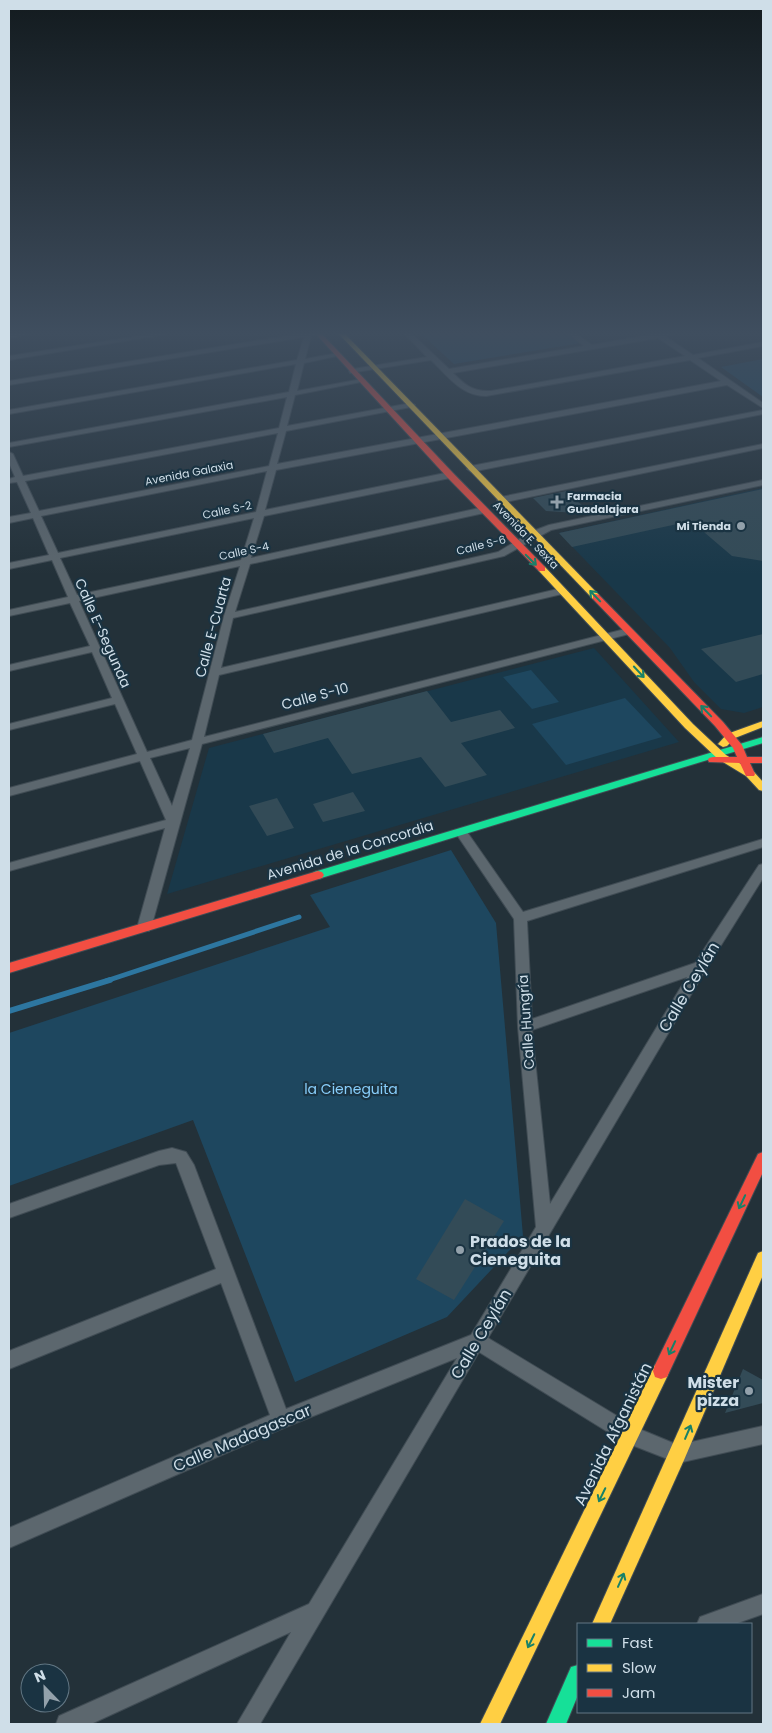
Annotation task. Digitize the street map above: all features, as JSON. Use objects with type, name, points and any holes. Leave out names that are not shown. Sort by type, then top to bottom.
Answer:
[{"type":"street","points":[[9,445],[179,414]]},
{"type":"street","name":"Calle E-Cuarta","points":[[144,928],[197,743],[229,616],[246,563],[287,414]]},
{"type":"street","points":[[9,481],[362,414]]},
{"type":"street","name":"Avenida E. Sexta","points":[[392,414],[518,547],[606,636],[689,726],[729,762]]},
{"type":"street","name":"Avenida E. Sexta","points":[[419,414],[730,736],[738,747],[750,774]]},
{"type":"street","name":"Avenida Galaxia","points":[[9,520],[557,414]]},
{"type":"street","points":[[471,469],[753,414]]},
{"type":"street","points":[[501,500],[763,446]]},
{"type":"street","name":"Calle E-Segunda","points":[[9,454],[173,822]]},
{"type":"street","name":"Calle S-2","points":[[9,566],[450,475]]},
{"type":"street","name":"Calle S-6","points":[[229,616],[501,554],[518,547],[534,533],[549,528],[763,483]]},
{"type":"street","name":"Calle S-4","points":[[9,613],[484,510]]},
{"type":"street","points":[[215,673],[562,591]]},
{"type":"street","name":"Calle S-10","points":[[9,792],[144,758],[353,701],[629,631]]},
{"type":"street","points":[[9,668],[95,648]]},
{"type":"street","points":[[9,727],[118,700]]},
{"type":"street","points":[[718,753],[730,736],[763,724]]},
{"type":"street","name":"Avenida de la Concordia","points":[[9,968],[763,740]]},
{"type":"street","name":"Avenida de la Concordia","points":[[698,759],[729,762],[763,760]]},
{"type":"street","points":[[729,762],[750,774],[763,788]]},
{"type":"street","points":[[9,867],[173,822]]},
{"type":"street","points":[[461,832],[520,918],[763,843]]},
{"type":"street","name":"Calle Ceylán","points":[[248,1724],[700,968],[763,868]]},
{"type":"street","name":"Calle Hungría","points":[[520,918],[525,1027],[544,1230]]},
{"type":"street","points":[[525,1027],[700,968]]},
{"type":"street","points":[[9,1212],[172,1155],[181,1157],[186,1165],[281,1420]]},
{"type":"street","name":"Avenida Afganistán","points":[[490,1724],[763,1158]]},
{"type":"street","points":[[601,1623],[678,1454],[763,1258]]},
{"type":"street","points":[[9,1360],[226,1273]]},
{"type":"street","points":[[477,1341],[631,1435],[678,1454],[763,1435]]},
{"type":"street","name":"Calle Madagascar","points":[[9,1538],[281,1420],[477,1341]]},
{"type":"street","points":[[710,1623],[763,1604]]},
{"type":"street","points":[[67,1724],[316,1611]]},
{"type":"street","points":[[556,1724],[577,1676]]},
{"type":"shaded area","points":[[763,488],[763,707],[744,713],[721,709],[694,682],[670,648],[559,533]]},
{"type":"shaded area","points":[[594,648],[679,742],[167,894],[209,748]]},
{"type":"green space","points":[[531,670],[559,702],[532,709],[503,677]]},
{"type":"green space","points":[[625,698],[662,737],[566,765],[532,724]]},
{"type":"green space","name":"la Cieneguita","points":[[451,850],[496,923],[523,1236],[447,1317],[295,1382],[193,1120],[9,1186],[9,1033],[330,927],[310,895]]},
{"type":"building","points":[[763,489],[763,561],[732,556],[691,521],[572,547],[559,533]]},
{"type":"building","name":"Farmacia Guadalajara","points":[[566,491],[592,514],[546,511],[533,498]]},
{"type":"building","points":[[763,634],[763,674],[736,682],[701,649]]},
{"type":"building","points":[[427,691],[451,722],[500,710],[515,728],[461,743],[487,775],[445,787],[421,757],[352,774],[328,738],[274,753],[263,734]]},
{"type":"building","points":[[353,792],[365,811],[323,822],[313,804]]},
{"type":"building","points":[[277,798],[294,828],[267,836],[249,806]]},
{"type":"building","name":"Prados de la Cieneguita","points":[[465,1199],[504,1221],[454,1300],[416,1279]]},
{"type":"building","name":"Mister pizza","points":[[743,1369],[763,1380],[763,1403],[725,1413]]},
{"type":"waterway","points":[[106,981],[299,917]]},
{"type":"waterway","points":[[9,1011],[110,980]]},
{"type":"traffic: fast","points":[[318,875],[763,740]]},
{"type":"traffic: fast","points":[[556,1724],[577,1676]]},
{"type":"traffic: slow","points":[[419,414],[596,597]]},
{"type":"traffic: slow","points":[[542,569],[689,726],[722,757],[750,774],[763,788]]},
{"type":"traffic: slow","points":[[723,744],[731,736],[763,724]]},
{"type":"traffic: slow","points":[[601,1623],[678,1454],[763,1258]]},
{"type":"traffic: slow","points":[[490,1724],[661,1371]]},
{"type":"traffic: jam","points":[[393,414],[542,569]]},
{"type":"traffic: jam","points":[[596,597],[719,724],[738,747],[750,774]]},
{"type":"traffic: jam","points":[[713,760],[763,760]]},
{"type":"traffic: jam","points":[[9,968],[318,875]]},
{"type":"traffic: jam","points":[[661,1371],[763,1158]]},
{"type":"place","name":"Farmacia Guadalajara","points":[[557,502]]},
{"type":"place","name":"Mi Tienda","points":[[741,526]]},
{"type":"place","name":"Prados de la Cieneguita","points":[[460,1250]]},
{"type":"place","name":"Mister pizza","points":[[749,1391]]}]
